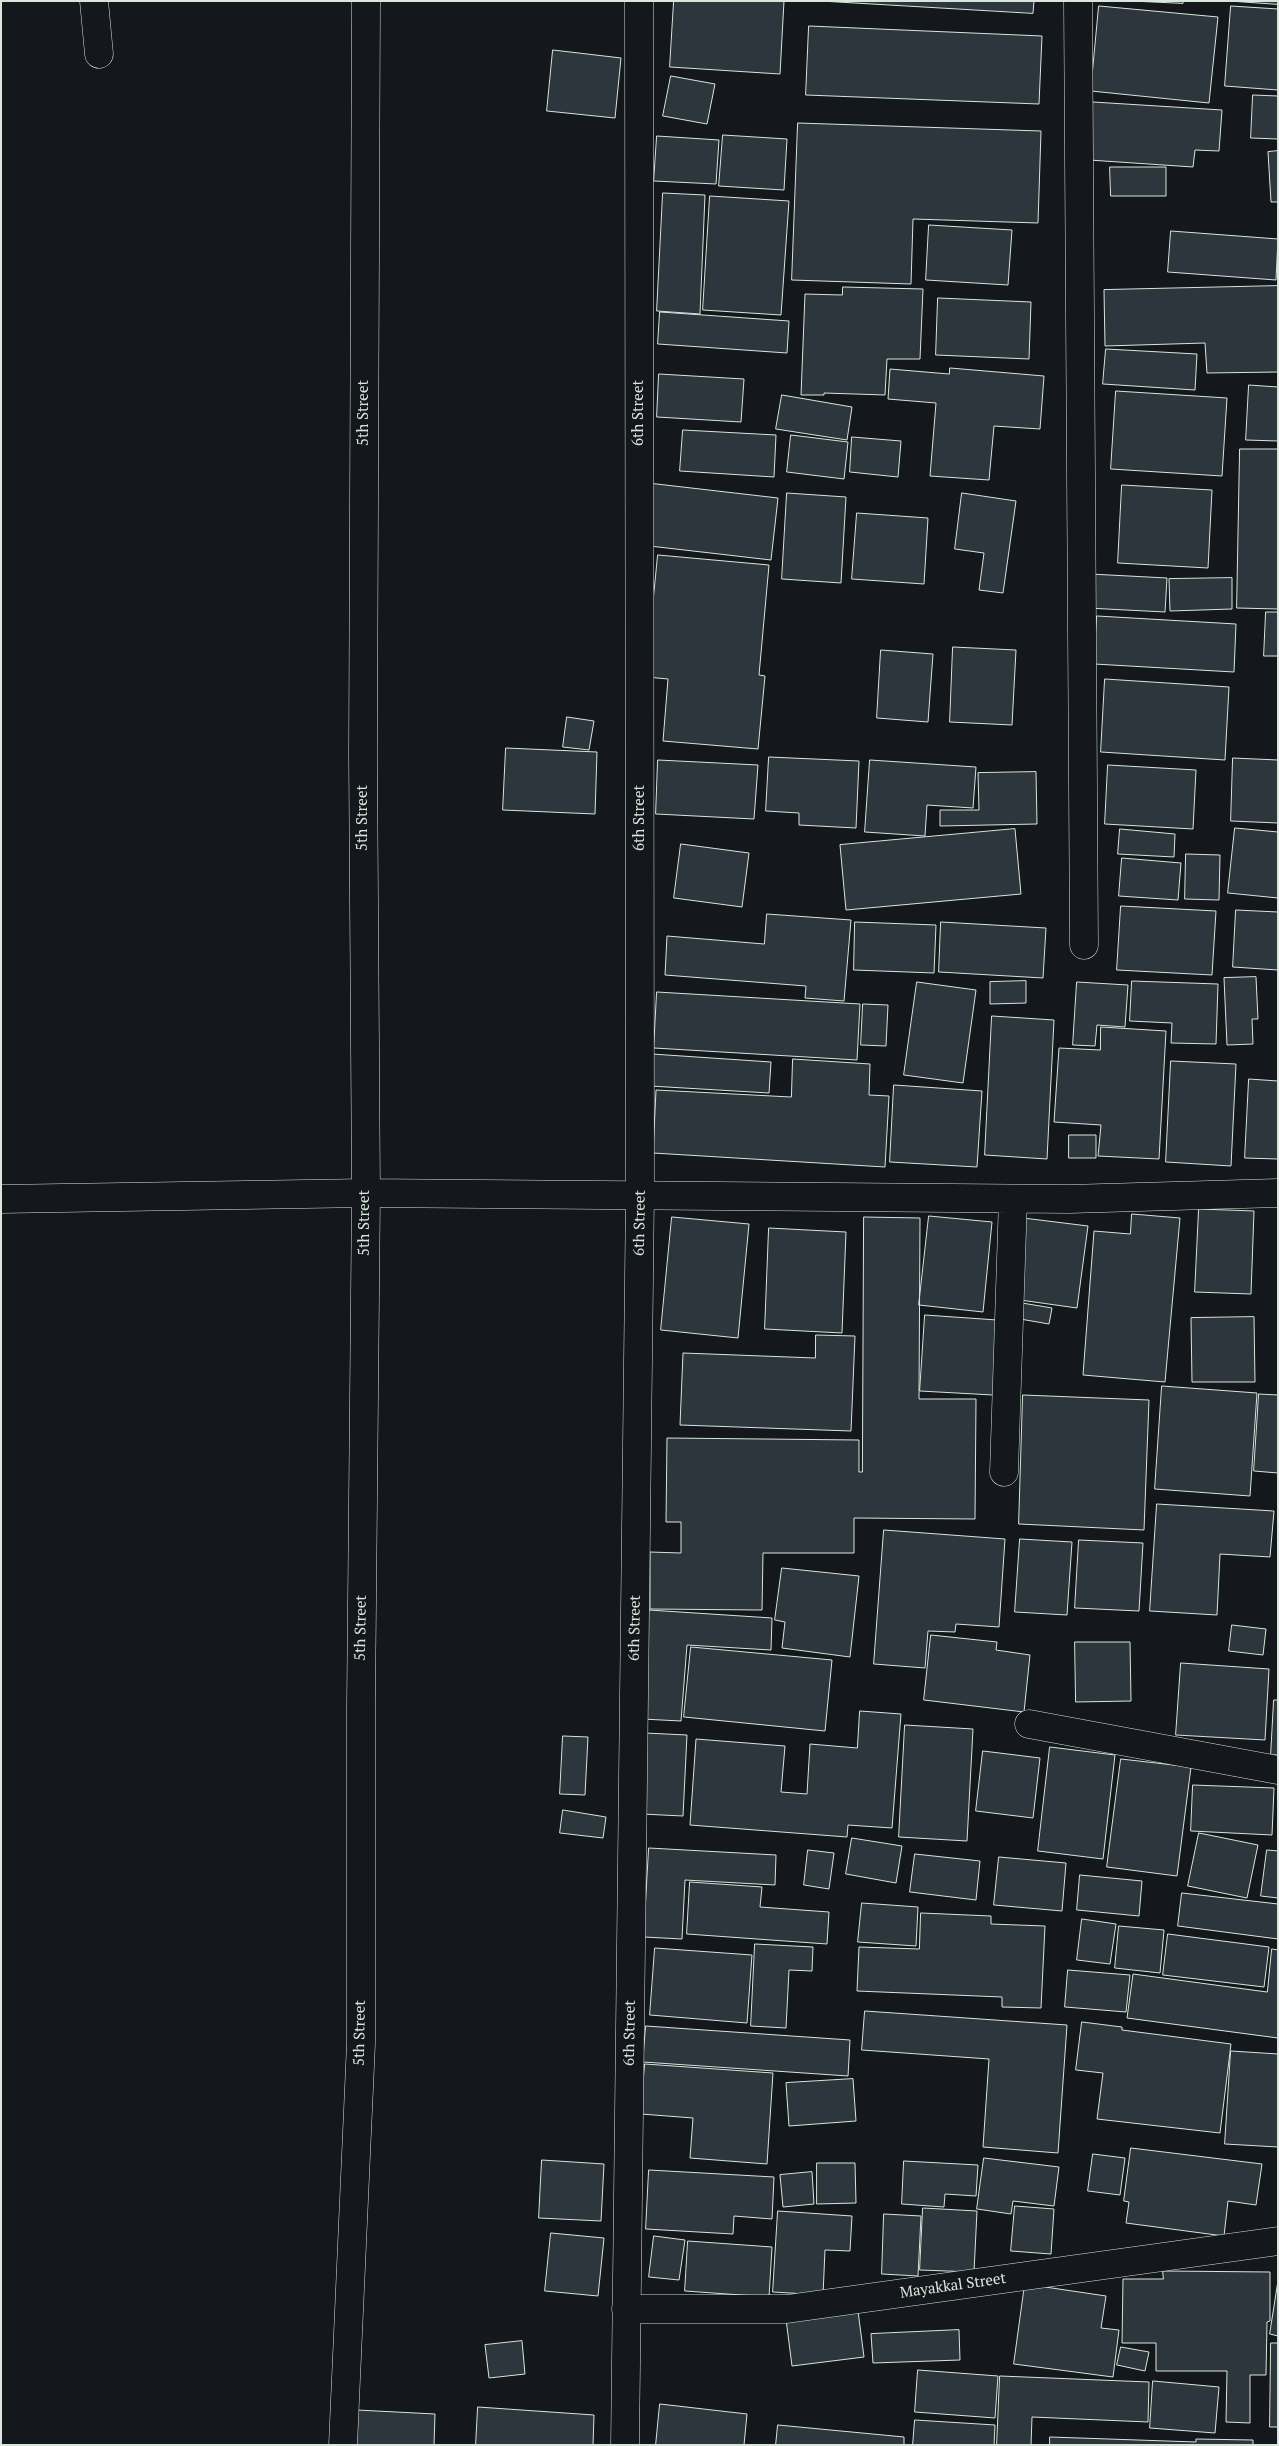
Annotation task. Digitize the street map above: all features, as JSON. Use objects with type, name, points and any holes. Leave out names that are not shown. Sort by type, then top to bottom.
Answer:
[{"type":"street","points":[[94,1],[99,54]]},
{"type":"street","name":"5th Street","points":[[343,2445],[361,2042],[361,1704],[366,1193],[362,744],[366,1]]},
{"type":"street","name":"6th Street","points":[[625,2445],[640,1194],[639,1]]},
{"type":"street","points":[[1078,1],[1084,945]]},
{"type":"street","points":[[1,1199],[366,1193],[1069,1199],[1278,1193]]},
{"type":"street","points":[[1004,1472],[1013,1198]]},
{"type":"street","points":[[1029,1724],[1278,1770]]},
{"type":"street","name":"Mayakkal Street","points":[[626,2309],[787,2309],[1278,2241]]},
{"type":"building","points":[[674,1],[784,1],[780,74],[670,67]]},
{"type":"building","points":[[821,1],[1034,1],[1033,13]]},
{"type":"building","points":[[1132,1],[1183,1],[1183,3]]},
{"type":"building","points":[[1230,1],[1278,1],[1278,4]]},
{"type":"building","points":[[1099,6],[1218,17],[1209,103],[1091,91]]},
{"type":"building","points":[[1231,6],[1278,9],[1278,90],[1225,86]]},
{"type":"building","points":[[809,26],[1042,36],[1039,104],[806,95]]},
{"type":"building","points":[[553,50],[621,58],[615,118],[547,111]]},
{"type":"building","points":[[671,76],[715,84],[707,124],[663,116]]},
{"type":"building","points":[[1253,95],[1278,96],[1278,139],[1251,138]]},
{"type":"building","points":[[1093,102],[1222,110],[1219,151],[1195,150],[1193,167],[1089,160]]},
{"type":"building","points":[[798,123],[1041,131],[1038,223],[913,219],[911,284],[792,280]]},
{"type":"building","points":[[723,135],[787,139],[784,190],[719,186]]},
{"type":"building","points":[[657,136],[719,140],[716,184],[654,181]]},
{"type":"building","points":[[1278,151],[1278,202],[1271,202],[1268,152]]},
{"type":"building","points":[[1110,167],[1166,167],[1166,196],[1111,196]]},
{"type":"building","points":[[663,193],[705,195],[700,314],[657,311]]},
{"type":"building","points":[[710,196],[789,201],[781,315],[703,310]]},
{"type":"building","points":[[929,225],[1012,230],[1008,285],[926,280]]},
{"type":"building","points":[[1171,231],[1278,239],[1276,280],[1168,272]]},
{"type":"building","points":[[1278,286],[1278,372],[1207,373],[1205,343],[1105,346],[1104,290]]},
{"type":"building","points":[[843,287],[923,289],[920,359],[887,359],[885,395],[824,393],[824,395],[801,395],[805,294],[842,295]]},
{"type":"building","points":[[938,298],[1031,302],[1029,359],[936,355]]},
{"type":"building","points":[[660,312],[789,321],[787,353],[658,344]]},
{"type":"building","points":[[1106,349],[1197,354],[1195,390],[1103,384]]},
{"type":"building","points":[[950,368],[1044,376],[1040,429],[994,426],[989,480],[930,476],[936,403],[888,399],[890,369],[949,374]]},
{"type":"building","points":[[659,374],[744,379],[741,422],[657,417]]},
{"type":"building","points":[[1249,385],[1278,387],[1278,441],[1246,440]]},
{"type":"building","points":[[1116,391],[1227,398],[1222,476],[1111,469]]},
{"type":"building","points":[[782,395],[852,407],[847,440],[776,429]]},
{"type":"building","points":[[683,430],[776,435],[774,477],[680,471]]},
{"type":"building","points":[[791,435],[848,442],[844,479],[787,472]]},
{"type":"building","points":[[852,437],[901,441],[898,477],[850,472]]},
{"type":"building","points":[[1240,449],[1278,449],[1278,609],[1237,608]]},
{"type":"building","points":[[648,483],[778,498],[771,560],[641,545]]},
{"type":"building","points":[[1122,485],[1212,490],[1208,568],[1118,563]]},
{"type":"building","points":[[787,493],[846,497],[841,583],[782,579]]},
{"type":"building","points":[[962,493],[1016,501],[1003,593],[979,590],[984,553],[955,549]]},
{"type":"building","points":[[857,513],[928,518],[924,584],[852,579]]},
{"type":"building","points":[[658,555],[769,565],[759,675],[765,676],[758,749],[663,741],[668,679],[646,677]]},
{"type":"building","points":[[1090,574],[1167,578],[1165,612],[1087,608]]},
{"type":"building","points":[[1232,578],[1232,609],[1170,611],[1169,579]]},
{"type":"building","points":[[1266,612],[1278,612],[1278,656],[1264,656]]},
{"type":"building","points":[[1097,616],[1236,624],[1234,672],[1094,664]]},
{"type":"building","points":[[953,647],[1016,650],[1012,725],[950,722]]},
{"type":"building","points":[[881,650],[933,654],[928,722],[877,718]]},
{"type":"building","points":[[1105,679],[1229,687],[1225,760],[1101,752]]},
{"type":"building","points":[[567,717],[594,721],[589,750],[563,747]]},
{"type":"building","points":[[506,748],[597,752],[595,814],[503,810]]},
{"type":"building","points":[[769,757],[859,761],[856,828],[799,825],[799,813],[766,811]]},
{"type":"building","points":[[1233,758],[1278,760],[1278,823],[1231,821]]},
{"type":"building","points":[[658,760],[758,765],[754,819],[656,814]]},
{"type":"building","points":[[870,760],[976,767],[973,808],[927,805],[925,836],[865,832]]},
{"type":"building","points":[[1108,765],[1196,770],[1193,829],[1105,824]]},
{"type":"building","points":[[1036,772],[1037,824],[940,826],[940,810],[979,810],[978,773]]},
{"type":"building","points":[[1235,828],[1278,832],[1278,898],[1228,893]]},
{"type":"building","points":[[1015,829],[1021,894],[846,910],[840,845]]},
{"type":"building","points":[[1120,829],[1175,834],[1174,857],[1118,854]]},
{"type":"building","points":[[681,844],[749,853],[742,907],[674,898]]},
{"type":"building","points":[[1186,854],[1220,855],[1219,900],[1185,899]]},
{"type":"building","points":[[1122,858],[1181,863],[1178,900],[1119,896]]},
{"type":"building","points":[[1121,906],[1216,911],[1212,975],[1117,970]]},
{"type":"building","points":[[1236,910],[1278,912],[1278,970],[1233,967]]},
{"type":"building","points":[[767,914],[851,920],[844,1001],[805,998],[806,986],[665,975],[667,936],[764,944]]},
{"type":"building","points":[[855,922],[936,925],[934,973],[854,970]]},
{"type":"building","points":[[941,922],[1046,928],[1043,978],[939,972]]},
{"type":"building","points":[[1256,977],[1258,1019],[1252,1019],[1253,1044],[1227,1045],[1224,978]]},
{"type":"building","points":[[1026,981],[1026,1003],[990,1004],[990,982]]},
{"type":"building","points":[[1132,981],[1218,984],[1216,1044],[1171,1043],[1172,1023],[1130,1021]]},
{"type":"building","points":[[917,982],[976,990],[963,1083],[904,1075]]},
{"type":"building","points":[[1077,982],[1128,985],[1125,1027],[1097,1025],[1095,1046],[1073,1045]]},
{"type":"building","points":[[657,992],[860,1004],[857,1060],[654,1048]]},
{"type":"building","points":[[863,1004],[888,1005],[886,1046],[861,1045]]},
{"type":"building","points":[[992,1016],[1054,1020],[1047,1159],[985,1155]]},
{"type":"building","points":[[1101,1027],[1166,1031],[1159,1159],[1098,1156],[1101,1125],[1054,1122],[1059,1048],[1100,1050]]},
{"type":"building","points":[[652,1054],[771,1062],[769,1093],[650,1086]]},
{"type":"building","points":[[793,1059],[870,1064],[869,1095],[889,1096],[885,1167],[653,1153],[656,1090],[791,1097]]},
{"type":"building","points":[[1171,1061],[1236,1064],[1231,1166],[1166,1162]]},
{"type":"building","points":[[1249,1079],[1278,1081],[1278,1159],[1245,1158]]},
{"type":"building","points":[[894,1085],[982,1091],[977,1167],[890,1162]]},
{"type":"building","points":[[1069,1135],[1096,1135],[1096,1158],[1069,1158]]},
{"type":"building","points":[[1199,1209],[1254,1211],[1251,1294],[1195,1292]]},
{"type":"building","points":[[1132,1214],[1180,1218],[1165,1382],[1083,1375],[1094,1231],[1130,1234]]},
{"type":"building","points":[[929,1216],[992,1222],[983,1312],[919,1305]]},
{"type":"building","points":[[672,1217],[749,1224],[738,1338],[661,1330]]},
{"type":"building","points":[[864,1217],[920,1218],[919,1399],[976,1399],[975,1519],[854,1518],[854,1553],[763,1553],[762,1610],[650,1609],[650,1552],[681,1553],[681,1522],[666,1522],[667,1438],[859,1440],[859,1472],[862,1472]]},
{"type":"building","points":[[1023,1218],[1088,1226],[1077,1308],[1013,1299]]},
{"type":"building","points":[[769,1228],[846,1232],[842,1333],[765,1329]]},
{"type":"building","points":[[1022,1303],[1052,1308],[1049,1324],[1020,1319]]},
{"type":"building","points":[[925,1315],[997,1320],[993,1395],[920,1391]]},
{"type":"building","points":[[1254,1317],[1255,1382],[1192,1382],[1191,1318]]},
{"type":"building","points":[[816,1335],[855,1336],[851,1431],[680,1425],[683,1353],[815,1358]]},
{"type":"building","points":[[1162,1386],[1257,1393],[1250,1496],[1155,1489]]},
{"type":"building","points":[[1259,1394],[1278,1395],[1278,1473],[1254,1471]]},
{"type":"building","points":[[1023,1395],[1149,1400],[1144,1530],[1019,1524]]},
{"type":"building","points":[[1157,1504],[1274,1511],[1270,1557],[1220,1554],[1217,1615],[1150,1611]]},
{"type":"building","points":[[884,1530],[1005,1539],[999,1627],[956,1624],[955,1632],[928,1631],[925,1668],[874,1664]]},
{"type":"building","points":[[1020,1539],[1072,1542],[1067,1615],[1015,1612]]},
{"type":"building","points":[[1079,1540],[1143,1543],[1139,1611],[1075,1608]]},
{"type":"building","points":[[782,1568],[859,1576],[850,1657],[782,1648],[785,1622],[775,1620]]},
{"type":"building","points":[[649,1610],[772,1618],[771,1650],[687,1645],[681,1721],[642,1719]]},
{"type":"building","points":[[1232,1625],[1266,1629],[1263,1655],[1229,1651]]},
{"type":"building","points":[[931,1635],[997,1642],[996,1650],[1030,1655],[1024,1712],[924,1700]]},
{"type":"building","points":[[1075,1642],[1130,1642],[1131,1701],[1076,1702]]},
{"type":"building","points":[[691,1647],[832,1660],[825,1731],[684,1717]]},
{"type":"building","points":[[1181,1663],[1269,1669],[1265,1740],[1176,1735]]},
{"type":"building","points":[[1274,1700],[1278,1700],[1278,1755],[1271,1755]]},
{"type":"building","points":[[860,1711],[901,1714],[892,1828],[848,1825],[847,1837],[690,1825],[696,1739],[785,1746],[781,1792],[807,1794],[810,1744],[857,1748]]},
{"type":"building","points":[[905,1725],[973,1729],[967,1841],[899,1837]]},
{"type":"building","points":[[645,1733],[687,1735],[683,1816],[641,1814]]},
{"type":"building","points":[[563,1736],[588,1737],[585,1795],[560,1794]]},
{"type":"building","points":[[1050,1747],[1115,1755],[1103,1859],[1038,1851]]},
{"type":"building","points":[[983,1751],[1040,1758],[1033,1818],[976,1811]]},
{"type":"building","points":[[1121,1759],[1191,1767],[1177,1876],[1107,1867]]},
{"type":"building","points":[[1193,1785],[1274,1788],[1272,1835],[1191,1831]]},
{"type":"building","points":[[563,1810],[606,1817],[603,1838],[560,1833]]},
{"type":"building","points":[[1199,1833],[1258,1845],[1247,1898],[1188,1886]]},
{"type":"building","points":[[852,1838],[902,1846],[896,1883],[846,1874]]},
{"type":"building","points":[[649,1848],[776,1855],[775,1885],[685,1880],[682,1939],[644,1937]]},
{"type":"building","points":[[808,1850],[834,1853],[829,1889],[804,1885]]},
{"type":"building","points":[[1267,1850],[1278,1851],[1278,1898],[1261,1896]]},
{"type":"building","points":[[915,1854],[980,1861],[976,1900],[910,1892]]},
{"type":"building","points":[[999,1857],[1066,1863],[1062,1911],[994,1905]]},
{"type":"building","points":[[1080,1875],[1142,1881],[1139,1916],[1077,1910]]},
{"type":"building","points":[[690,1882],[762,1887],[760,1907],[829,1912],[827,1944],[687,1934]]},
{"type":"building","points":[[1182,1893],[1278,1904],[1278,1939],[1178,1926]]},
{"type":"building","points":[[862,1903],[918,1907],[916,1946],[858,1942]]},
{"type":"building","points":[[921,1913],[991,1916],[991,1924],[1045,1926],[1041,2008],[1002,2007],[1002,1997],[857,1991],[859,1947],[919,1949]]},
{"type":"building","points":[[1082,1919],[1116,1924],[1110,1964],[1077,1960]]},
{"type":"building","points":[[1119,1926],[1164,1930],[1160,1973],[1115,1968]]},
{"type":"building","points":[[1168,1934],[1269,1947],[1264,1987],[1163,1975]]},
{"type":"building","points":[[755,1944],[813,1947],[812,1971],[789,1970],[786,2028],[751,2026]]},
{"type":"building","points":[[655,1948],[752,1955],[747,2023],[650,2015]]},
{"type":"building","points":[[1272,1949],[1278,1950],[1278,2038],[1127,2018],[1133,1974],[1267,1992]]},
{"type":"building","points":[[1068,1970],[1130,1975],[1126,2012],[1065,2007]]},
{"type":"building","points":[[865,2011],[1067,2025],[1058,2153],[983,2147],[989,2059],[862,2050]]},
{"type":"building","points":[[1082,2022],[1122,2027],[1122,2030],[1231,2044],[1220,2133],[1097,2119],[1103,2073],[1076,2070]]},
{"type":"building","points":[[646,2026],[850,2040],[848,2076],[643,2062]]},
{"type":"building","points":[[1231,2051],[1278,2054],[1278,2147],[1225,2144]]},
{"type":"building","points":[[645,2064],[773,2073],[767,2164],[690,2158],[693,2118],[641,2114]]},
{"type":"building","points":[[853,2079],[856,2121],[789,2126],[786,2083]]},
{"type":"building","points":[[1131,2148],[1262,2164],[1256,2205],[1228,2201],[1224,2236],[1126,2223],[1129,2202],[1124,2201]]},
{"type":"building","points":[[1093,2154],[1125,2158],[1120,2195],[1088,2191]]},
{"type":"building","points":[[984,2158],[1059,2167],[1054,2206],[1013,2201],[1011,2214],[977,2209]]},
{"type":"building","points":[[542,2160],[604,2164],[601,2221],[539,2218]]},
{"type":"building","points":[[904,2161],[978,2165],[976,2196],[945,2194],[944,2207],[902,2204]]},
{"type":"building","points":[[817,2163],[855,2163],[856,2203],[817,2204]]},
{"type":"building","points":[[649,2170],[774,2177],[772,2219],[734,2216],[733,2234],[646,2229]]},
{"type":"building","points":[[812,2172],[814,2204],[783,2207],[780,2175]]},
{"type":"building","points":[[1015,2206],[1054,2209],[1051,2254],[1011,2251]]},
{"type":"building","points":[[923,2208],[977,2211],[974,2272],[920,2270]]},
{"type":"building","points":[[778,2211],[852,2216],[850,2251],[825,2250],[823,2295],[773,2292]]},
{"type":"building","points":[[884,2214],[921,2216],[918,2276],[882,2274]]},
{"type":"building","points":[[551,2233],[604,2238],[598,2296],[545,2291]]},
{"type":"building","points":[[654,2236],[685,2240],[679,2280],[649,2277]]},
{"type":"building","points":[[688,2241],[772,2247],[769,2297],[685,2291]]},
{"type":"building","points":[[1163,2271],[1270,2272],[1270,2321],[1267,2322],[1266,2375],[1250,2375],[1250,2423],[1226,2422],[1227,2371],[1156,2371],[1156,2343],[1122,2343],[1123,2279],[1163,2279]]},
{"type":"building","points":[[1278,2281],[1278,2336],[1270,2334]]},
{"type":"building","points":[[1025,2284],[1106,2296],[1101,2328],[1119,2330],[1113,2377],[1014,2364]]},
{"type":"building","points":[[858,2311],[864,2357],[792,2366],[786,2319]]},
{"type":"building","points":[[959,2330],[960,2360],[873,2363],[871,2334]]},
{"type":"building","points":[[522,2341],[525,2374],[489,2378],[485,2345]]},
{"type":"building","points":[[1271,2343],[1278,2343],[1278,2427],[1270,2427]]},
{"type":"building","points":[[1121,2347],[1149,2352],[1145,2371],[1117,2365]]},
{"type":"building","points":[[918,2370],[998,2376],[995,2418],[915,2412]]},
{"type":"building","points":[[1000,2376],[1149,2382],[1148,2422],[1032,2417],[1031,2445],[997,2445]]},
{"type":"building","points":[[1153,2381],[1219,2387],[1215,2433],[1150,2428]]},
{"type":"building","points":[[660,2404],[747,2414],[744,2445],[656,2445]]},
{"type":"building","points":[[478,2407],[594,2415],[593,2445],[476,2445]]},
{"type":"building","points":[[357,2410],[435,2414],[434,2445],[355,2445]]},
{"type":"building","points":[[915,2420],[995,2425],[994,2445],[913,2445]]},
{"type":"building","points":[[778,2425],[904,2437],[904,2445],[776,2445]]},
{"type":"building","points":[[1050,2437],[1196,2442],[1196,2439],[1253,2440],[1253,2445],[1050,2445]]}]
